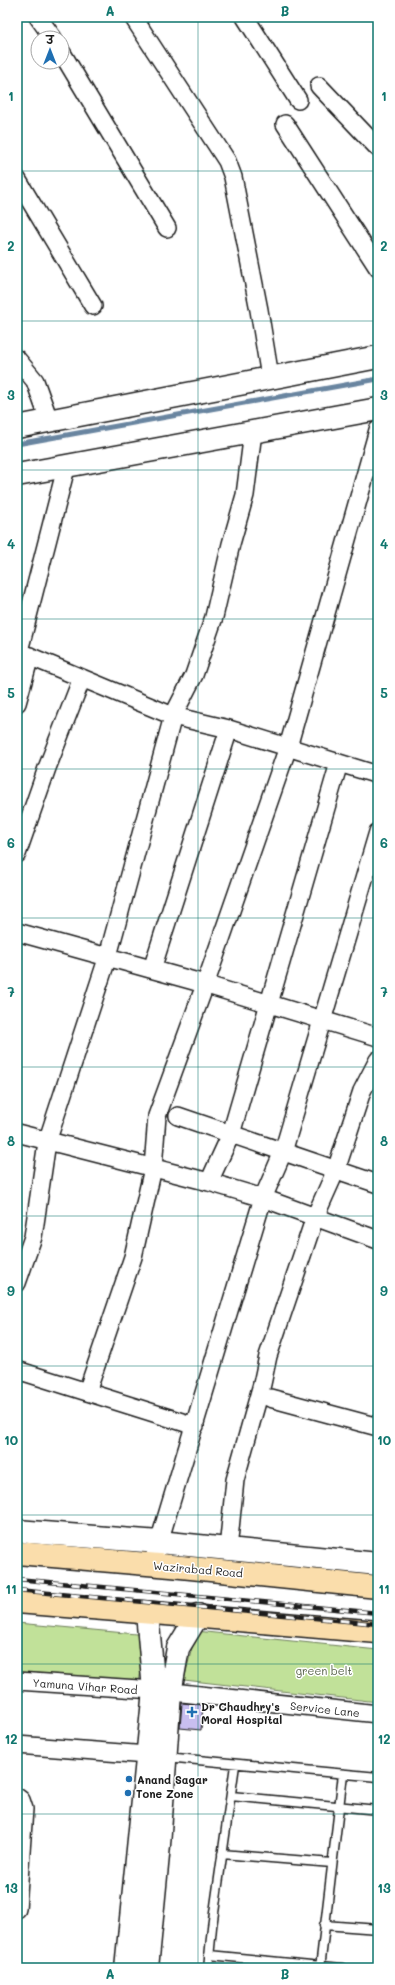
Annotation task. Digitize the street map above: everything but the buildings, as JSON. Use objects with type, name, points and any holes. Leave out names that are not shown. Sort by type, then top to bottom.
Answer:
[{"type":"highway","name":"Wazirabad Road","points":[[17,1554],[152,1565],[378,1587]]},
{"type":"highway","points":[[17,1602],[378,1632]]},
{"type":"street","points":[[38,17],[47,30]]},
{"type":"street","points":[[133,17],[227,161],[233,177],[259,310],[270,377]]},
{"type":"street","points":[[245,17],[298,100]]},
{"type":"street","points":[[70,65],[167,228]]},
{"type":"street","points":[[319,86],[378,148]]},
{"type":"street","points":[[285,124],[378,268]]},
{"type":"street","points":[[17,179],[93,306]]},
{"type":"street","points":[[17,427],[378,357]]},
{"type":"street","points":[[17,359],[35,380],[49,420]]},
{"type":"street","points":[[17,476],[378,409]]},
{"type":"street","points":[[87,1392],[133,1257],[153,1168],[157,1116],[205,985],[288,747],[378,430]]},
{"type":"street","points":[[17,1283],[33,1237],[47,1142],[108,956],[173,716],[194,675],[214,617],[231,544],[245,495],[253,432]]},
{"type":"street","points":[[17,703],[22,653],[66,468]]},
{"type":"street","points":[[22,653],[173,716],[229,730],[378,774]]},
{"type":"street","points":[[17,854],[47,768],[82,678]]},
{"type":"street","points":[[152,969],[229,730]]},
{"type":"street","points":[[209,1182],[231,1134],[338,763]]},
{"type":"street","points":[[152,1565],[263,1198],[283,1152],[378,832]]},
{"type":"street","points":[[17,932],[108,956],[378,1037]]},
{"type":"street","points":[[228,1549],[235,1480],[262,1384],[268,1356],[315,1217],[336,1170],[362,1091],[378,1060]]},
{"type":"street","points":[[178,1116],[378,1184]]},
{"type":"street","points":[[17,1133],[47,1142],[209,1182],[263,1198],[378,1240]]},
{"type":"street","points":[[17,1370],[195,1426]]},
{"type":"street","points":[[270,1398],[378,1427]]},
{"type":"street","points":[[17,1531],[159,1542],[378,1564]]},
{"type":"street","points":[[147,1613],[162,1692]]},
{"type":"street","points":[[147,1968],[143,1904],[162,1692],[178,1648],[198,1616]]},
{"type":"street","name":"Yamuna Vihar Road","points":[[17,1681],[162,1692]]},
{"type":"street","name":"Service Lane","points":[[162,1692],[378,1714]]},
{"type":"street","points":[[17,1745],[156,1756]]},
{"type":"street","points":[[17,1797],[21,1800],[24,1809],[17,1909]]},
{"type":"street","points":[[126,1968],[143,1904]]},
{"type":"lane","points":[[156,1756],[235,1765],[378,1777]]},
{"type":"lane","points":[[208,1968],[235,1765]]},
{"type":"lane","points":[[320,1967],[343,1774]]},
{"type":"lane","points":[[231,1796],[378,1810]]},
{"type":"lane","points":[[222,1854],[332,1863]]},
{"type":"lane","points":[[324,1925],[378,1930]]},
{"type":"lane","points":[[209,1955],[342,1968]]},
{"type":"green space","points":[[17,1623],[147,1635],[138,1688],[17,1675]]},
{"type":"green space","name":"green belt","points":[[196,1631],[378,1650],[378,1702],[184,1680]]},
{"type":"waterway","points":[[17,444],[378,379]]},
{"type":"railway","points":[[17,1579],[378,1613]]},
{"type":"railway","points":[[17,1590],[378,1624]]},
{"type":"place","name":"Dr Chaudhry's Moral Hospital","points":[[192,1712]]},
{"type":"place","name":"Anand Sagar","points":[[129,1779]]},
{"type":"place","name":"Tone Zone","points":[[128,1793]]}]
